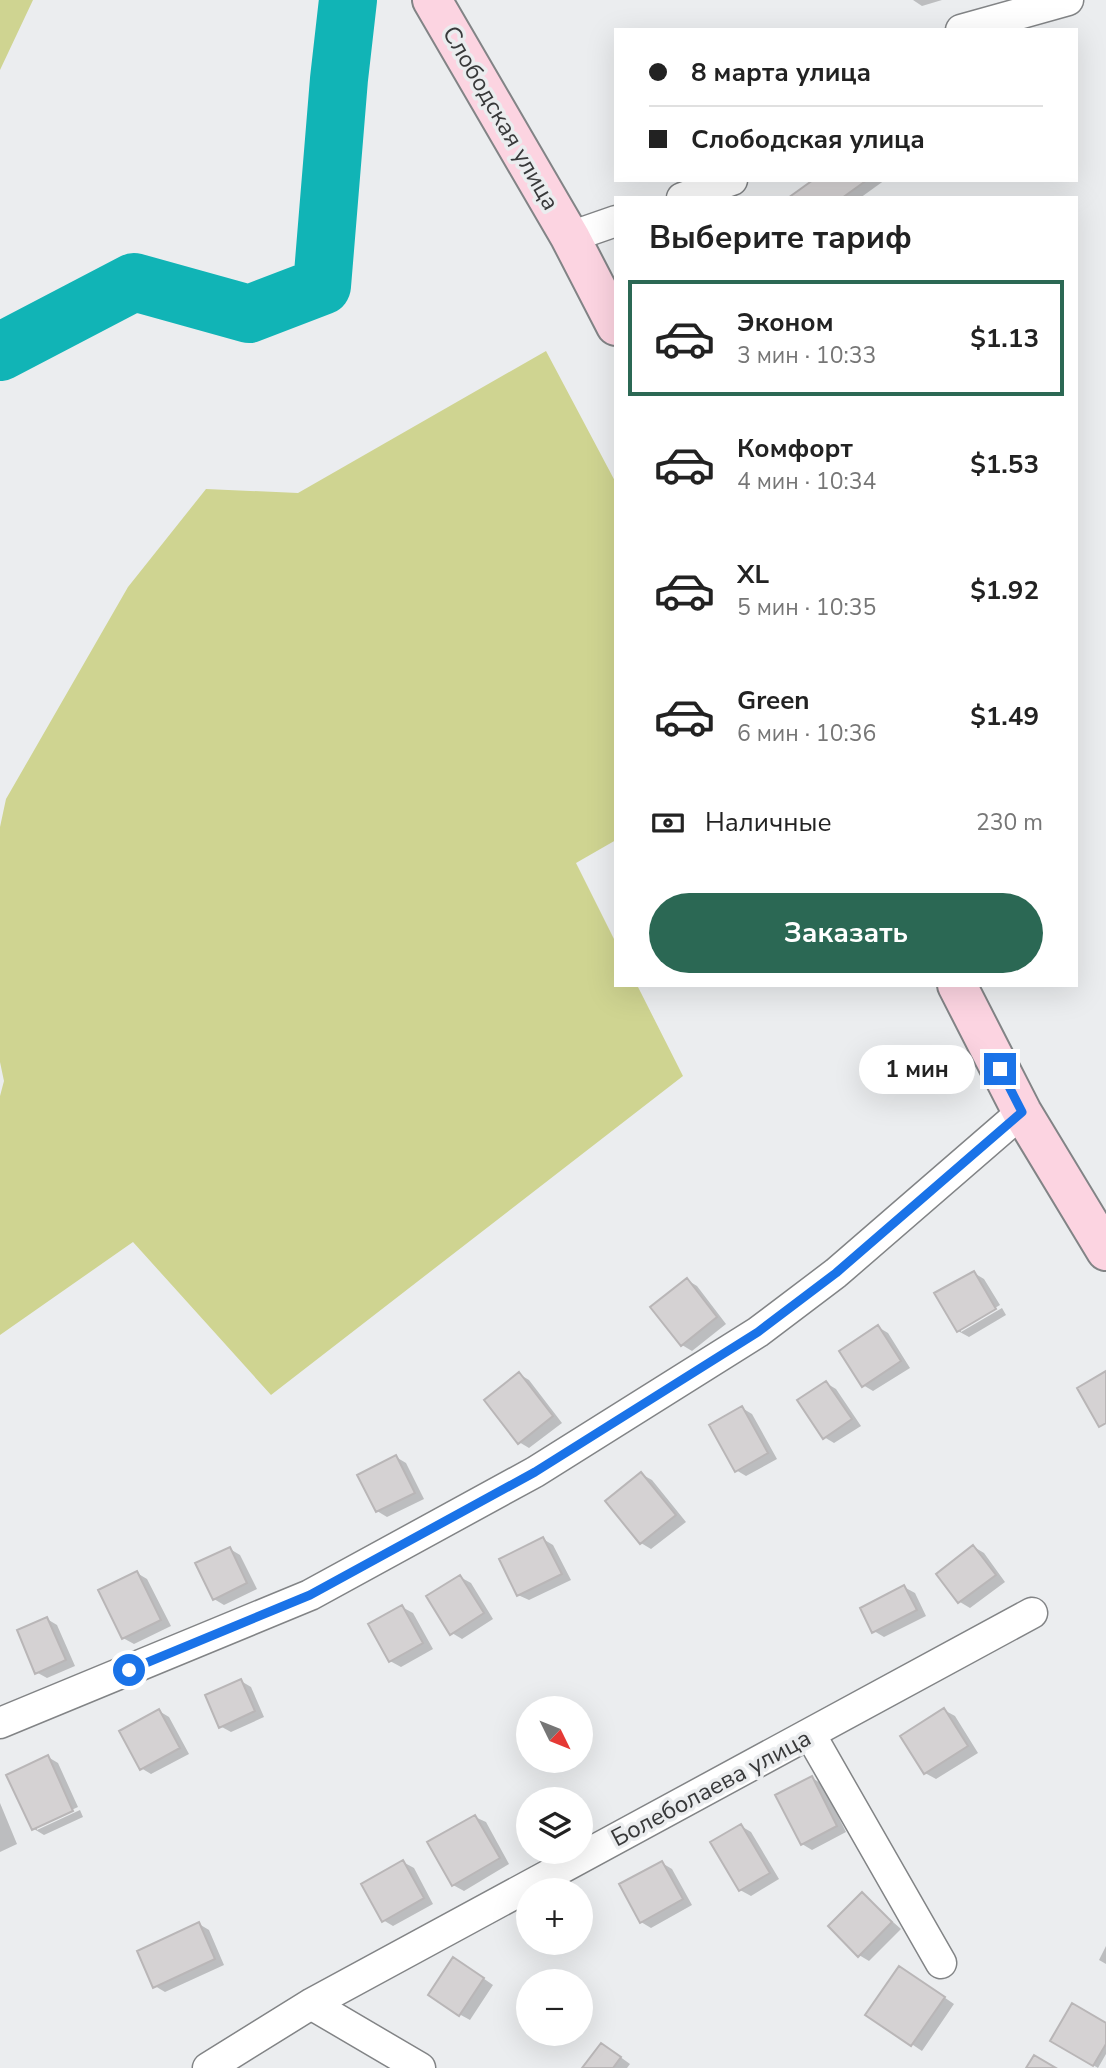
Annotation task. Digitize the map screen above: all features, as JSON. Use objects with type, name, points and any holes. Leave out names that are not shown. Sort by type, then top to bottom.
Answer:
[{"type":"street","name":"Слободская улица","points":[[432,0],[570,237],[614,322]]},
{"type":"street","points":[[968,28],[1068,0]]},
{"type":"street","points":[[688,196],[726,182]]},
{"type":"street","name":"Слободская улица","points":[[570,237],[614,222]]},
{"type":"street","points":[[958,987],[1022,1112],[1106,1251]]},
{"type":"street","points":[[0,1724],[310,1595],[535,1472],[758,1332],[836,1273],[1022,1112]]},
{"type":"street","name":"Болеболаева улица","points":[[208,2068],[312,2004],[1032,1613]]},
{"type":"street","points":[[810,1734],[942,1963]]},
{"type":"street","points":[[312,2004],[420,2068]]},
{"type":"green space","points":[[0,0],[33,0],[0,70]]},
{"type":"green space","points":[[546,351],[614,479],[614,841],[576,863],[614,939],[614,987],[638,987],[683,1076],[271,1395],[133,1242],[0,1335],[0,1096],[4,1081],[0,1062],[0,827],[6,799],[128,587],[206,489],[298,493]]},
{"type":"building","points":[[810,182],[864,182],[845,196],[791,196]]},
{"type":"building","points":[[974,1271],[996,1309],[957,1332],[934,1293]]},
{"type":"building","points":[[687,1278],[717,1317],[681,1346],[650,1307]]},
{"type":"building","points":[[878,1325],[901,1361],[862,1387],[839,1351]]},
{"type":"building","points":[[1106,1371],[1106,1423],[1099,1427],[1077,1388]]},
{"type":"building","points":[[519,1372],[553,1416],[518,1444],[484,1400]]},
{"type":"building","points":[[826,1381],[852,1419],[823,1439],[797,1400]]},
{"type":"building","points":[[742,1406],[768,1453],[735,1472],[709,1425]]},
{"type":"building","points":[[396,1455],[415,1493],[376,1512],[357,1475]]},
{"type":"building","points":[[641,1472],[676,1515],[640,1544],[605,1501]]},
{"type":"building","points":[[543,1537],[562,1574],[517,1596],[499,1559]]},
{"type":"building","points":[[973,1545],[996,1575],[958,1603],[936,1574]]},
{"type":"building","points":[[230,1547],[247,1583],[213,1600],[195,1563]]},
{"type":"building","points":[[137,1571],[161,1620],[122,1639],[98,1590]]},
{"type":"building","points":[[460,1575],[484,1613],[450,1635],[426,1596]]},
{"type":"building","points":[[904,1585],[917,1610],[872,1633],[860,1608]]},
{"type":"building","points":[[402,1605],[423,1643],[389,1662],[368,1624]]},
{"type":"building","points":[[47,1617],[66,1660],[35,1674],[17,1630]]},
{"type":"building","points":[[241,1679],[255,1711],[219,1728],[205,1695]]},
{"type":"building","points":[[944,1708],[968,1746],[924,1774],[900,1736]]},
{"type":"building","points":[[159,1709],[180,1748],[140,1770],[119,1731]]},
{"type":"building","points":[[48,1755],[73,1811],[32,1830],[6,1775]]},
{"type":"building","points":[[812,1776],[837,1826],[801,1845],[775,1795]]},
{"type":"building","points":[[475,1815],[500,1858],[452,1886],[427,1842]]},
{"type":"building","points":[[741,1824],[770,1873],[739,1891],[710,1842]]},
{"type":"building","points":[[403,1860],[424,1898],[382,1922],[361,1884]]},
{"type":"building","points":[[662,1861],[683,1899],[640,1923],[619,1884]]},
{"type":"building","points":[[862,1892],[892,1922],[858,1957],[828,1926]]},
{"type":"building","points":[[199,1922],[215,1959],[153,1988],[137,1951]]},
{"type":"building","points":[[453,1957],[484,1978],[459,2016],[428,1995]]},
{"type":"building","points":[[899,1966],[945,1997],[911,2046],[865,2015]]},
{"type":"building","points":[[1072,2003],[1106,2023],[1106,2044],[1093,2066],[1050,2041]]},
{"type":"building","points":[[601,2043],[621,2057],[613,2068],[582,2068]]},
{"type":"building","points":[[1034,2055],[1056,2068],[1026,2068]]},
{"type":"waterway","points":[[0,352],[134,282],[249,314],[322,286],[348,0]]},
{"type":"route","points":[[129,1670],[310,1595],[535,1472],[758,1332],[836,1273],[1022,1112],[1000,1069]]}]
